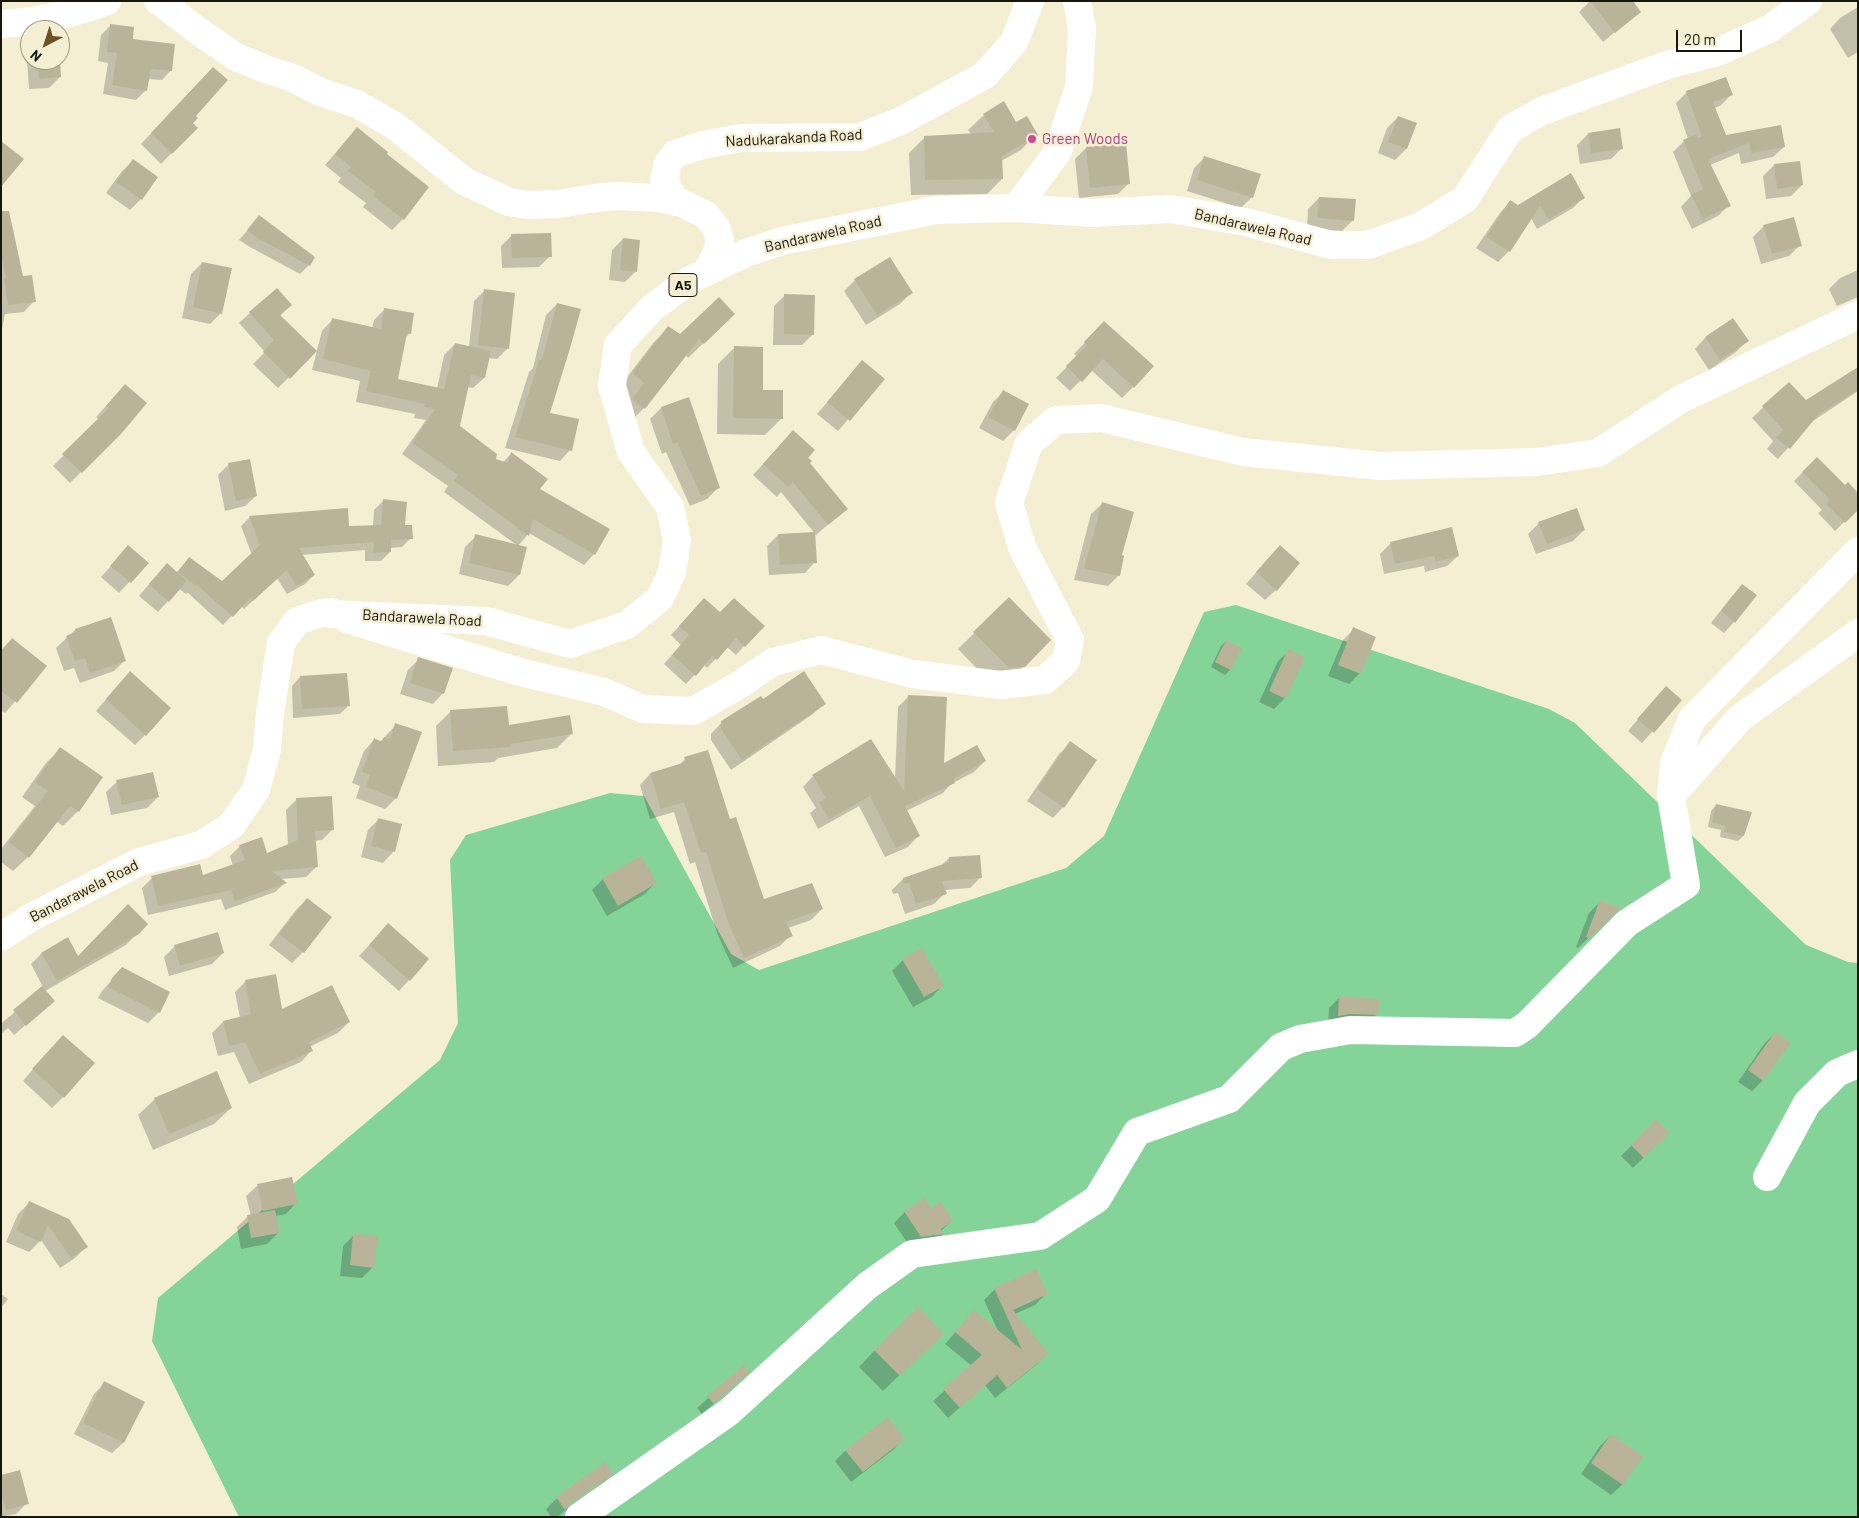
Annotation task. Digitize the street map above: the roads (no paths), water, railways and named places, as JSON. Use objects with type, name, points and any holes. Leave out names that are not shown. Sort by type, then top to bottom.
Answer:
[{"type":"main road","points":[[1,24],[38,20],[80,11],[107,1]]},
{"type":"main road","points":[[158,1],[236,57],[293,78],[320,92],[357,104],[395,126],[464,181],[508,202],[528,205],[560,204],[588,198],[615,196],[659,198],[682,203],[706,215],[717,229],[720,241],[716,255],[706,272]]},
{"type":"main road","name":"Nadukarakanda Road","points":[[675,201],[664,180],[668,163],[676,154],[703,145],[741,138],[860,137],[901,121],[985,75],[1014,42],[1030,1]]},
{"type":"main road","points":[[1016,208],[1057,153],[1080,87],[1082,28],[1076,1]]},
{"type":"main road","name":"Bandarawela Road","points":[[1,937],[30,918],[139,862],[200,845],[231,826],[256,790],[267,749],[270,713],[281,643],[297,621],[321,612],[331,612],[331,614],[486,620],[570,644],[627,625],[660,598],[672,572],[677,540],[670,507],[631,452],[612,386],[618,345],[652,308],[690,280],[746,253],[782,241],[936,210],[1016,208],[1092,213],[1171,209],[1246,222],[1331,245],[1368,244],[1421,226],[1465,199],[1510,129],[1542,111],[1667,66],[1718,52],[1771,28],[1808,1]]},
{"type":"main road","points":[[331,614],[520,672],[604,692],[643,709],[692,711],[736,687],[773,662],[821,650],[913,674],[1000,685],[1045,680],[1066,661],[1070,640],[1022,547],[1009,503],[1029,443],[1056,420],[1101,418],[1243,452],[1380,466],[1538,462],[1598,453],[1681,399],[1858,315]]},
{"type":"main road","points":[[579,1517],[729,1412],[867,1286],[912,1254],[1040,1236],[1098,1199],[1137,1132],[1230,1099],[1281,1047],[1300,1039],[1350,1030],[1515,1033],[1528,1025],[1627,923],[1686,884],[1671,796],[1674,763],[1692,719],[1858,551]]},
{"type":"main road","points":[[1671,796],[1740,718],[1858,634]]},
{"type":"main road","points":[[1767,1177],[1807,1103],[1837,1073],[1858,1064]]},
{"type":"place","name":"Green Woods","points":[[1032,139]]}]
